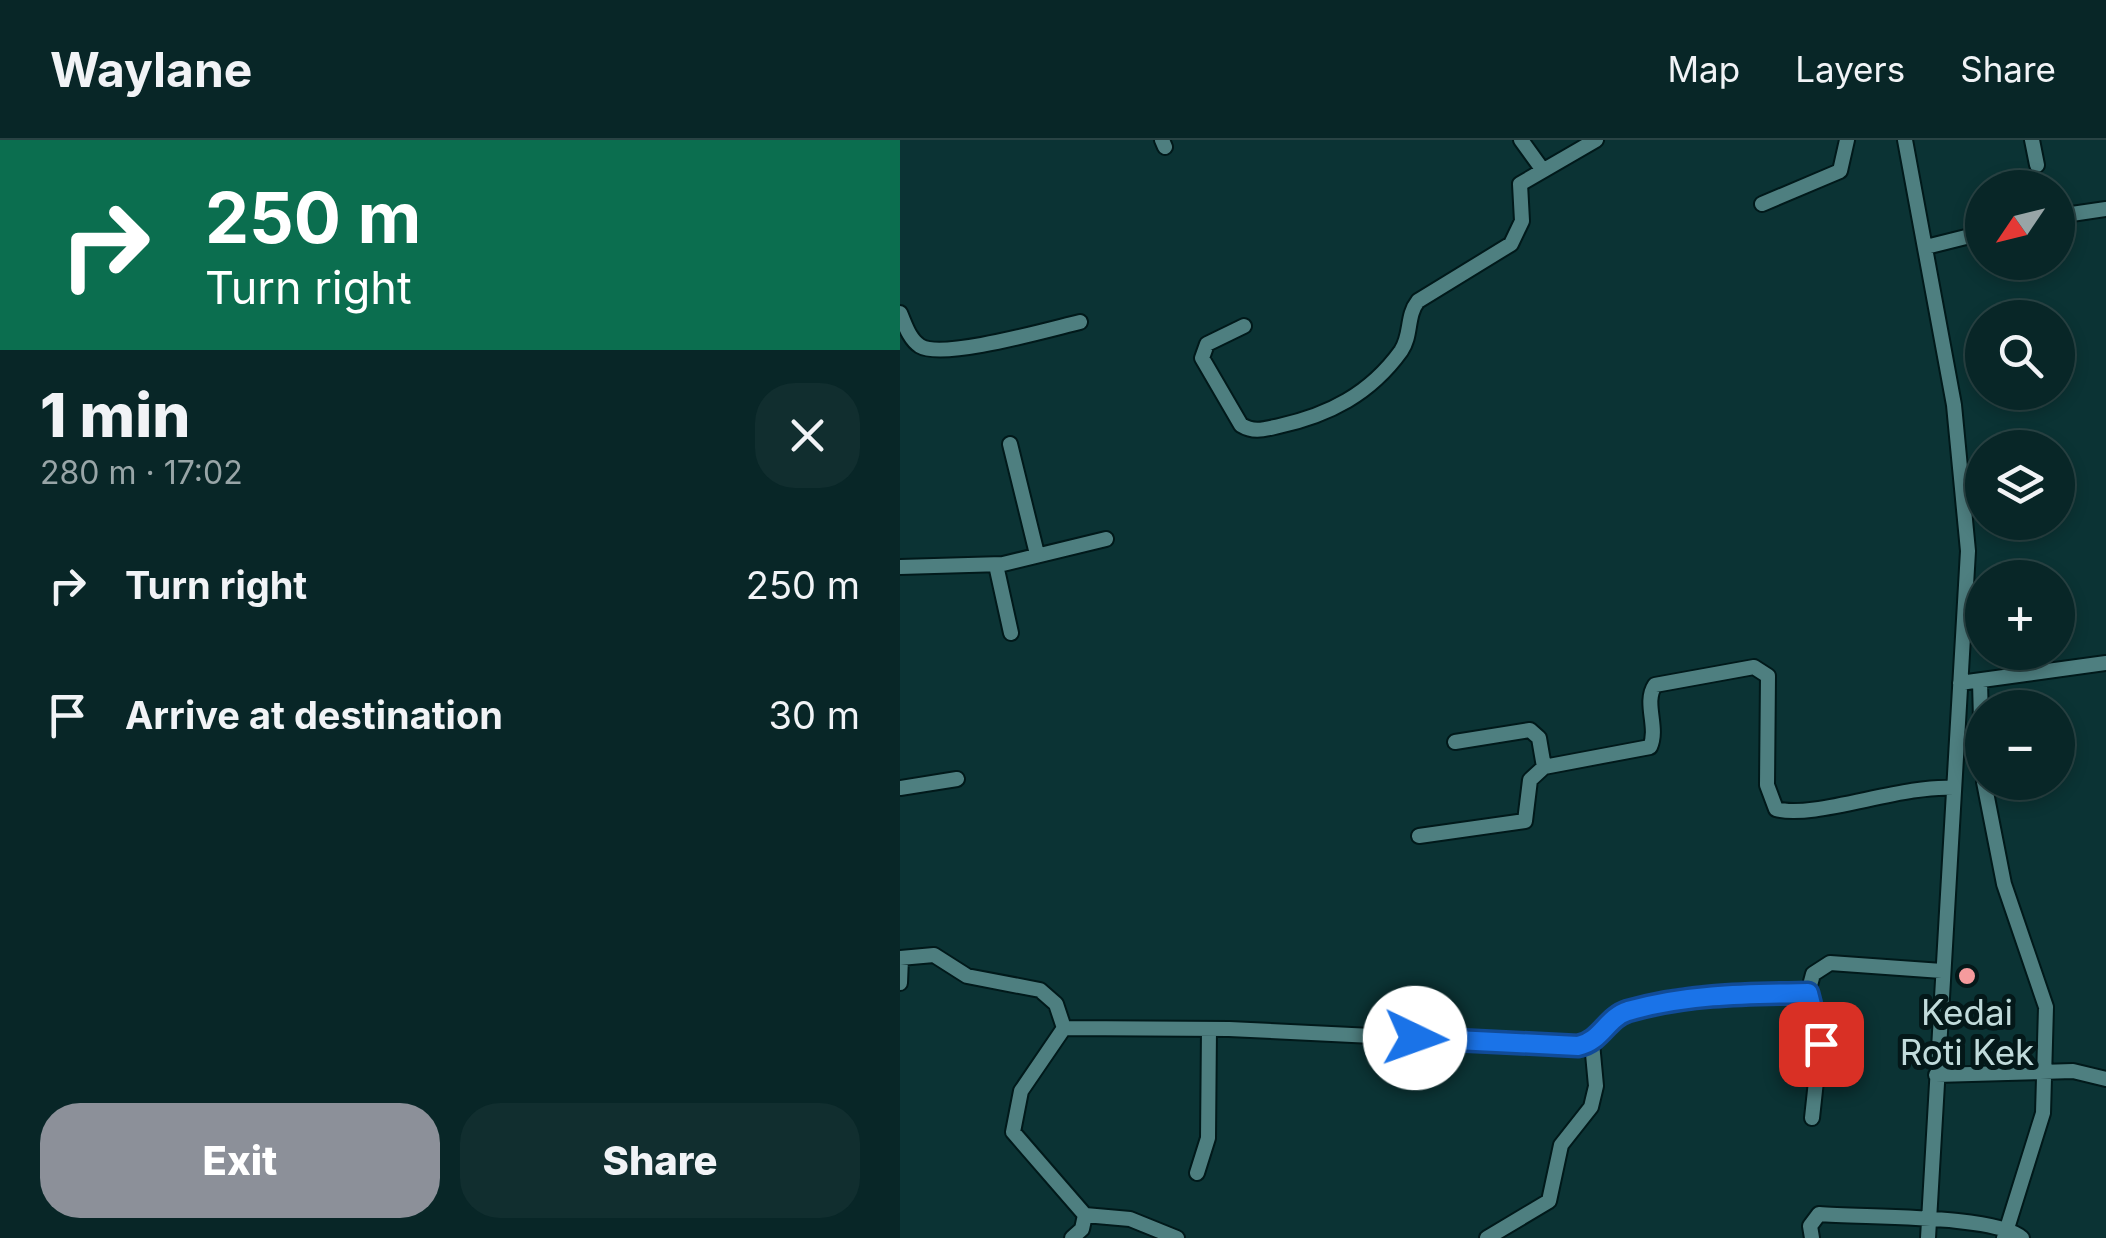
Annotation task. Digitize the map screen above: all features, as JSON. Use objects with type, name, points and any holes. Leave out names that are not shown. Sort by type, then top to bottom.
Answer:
[{"type":"street","points":[[1521,140],[1542,169]]},
{"type":"street","points":[[1244,326],[1206,344],[1202,358],[1242,425],[1258,430],[1306,420],[1341,406],[1361,393],[1400,353],[1411,309],[1418,301],[1511,244],[1522,221],[1520,184],[1572,146],[1596,140]]},
{"type":"street","points":[[1762,204],[1840,171],[1847,140]]},
{"type":"street","points":[[1905,140],[1954,405],[1968,578],[1928,1238]]},
{"type":"street","points":[[2032,140],[2037,165]]},
{"type":"street","points":[[2075,214],[2106,209]]},
{"type":"street","points":[[1926,246],[1965,237]]},
{"type":"street","points":[[900,313],[913,340],[933,350],[976,346],[1080,322]]},
{"type":"street","points":[[1010,444],[1037,554]]},
{"type":"street","points":[[900,568],[996,565],[1106,538]]},
{"type":"street","points":[[996,565],[1011,634]]},
{"type":"street","points":[[1960,683],[2106,662]]},
{"type":"street","points":[[1419,836],[1525,822],[1530,780],[1544,767],[1645,750],[1654,738],[1650,696],[1655,685],[1754,667],[1768,676],[1767,786],[1776,809],[1844,803],[1928,786],[1954,788]]},
{"type":"street","points":[[1980,681],[1980,690]]},
{"type":"street","points":[[1455,742],[1530,730],[1539,738],[1544,767]]},
{"type":"street","points":[[900,788],[957,778]]},
{"type":"street","points":[[1988,800],[2004,884],[2042,987],[2047,1072],[2036,1142],[2006,1233]]},
{"type":"street","points":[[900,983],[901,958],[934,955],[967,976],[1040,990],[1056,1004],[1064,1028]]},
{"type":"street","points":[[1812,1118],[1822,1034],[1808,993],[1813,974],[1830,963],[1942,971]]},
{"type":"street","points":[[1486,1238],[1549,1201],[1561,1145],[1592,1108],[1596,1086],[1592,1044],[1619,1014],[1664,1002],[1717,995],[1808,993]]},
{"type":"street","points":[[1064,1028],[1208,1028],[1592,1044]]},
{"type":"street","points":[[1064,1028],[1021,1092],[1013,1132],[1085,1216],[1130,1219],[1177,1238]]},
{"type":"street","points":[[1197,1173],[1208,1138],[1208,1028]]},
{"type":"street","points":[[1936,1075],[2080,1071],[2106,1079]]},
{"type":"street","points":[[1812,1238],[1810,1226],[1819,1214],[1969,1221],[2022,1238]]},
{"type":"street","points":[[1072,1238],[1082,1228],[1085,1216]]},
{"type":"place","name":"Kedai Roti Kek","points":[[1967,976]]},
{"type":"route","points":[[1415,1038],[1578,1046],[1592,1044],[1624,1012],[1664,1002],[1717,995],[1808,993],[1822,1034],[1821,1044]]}]
